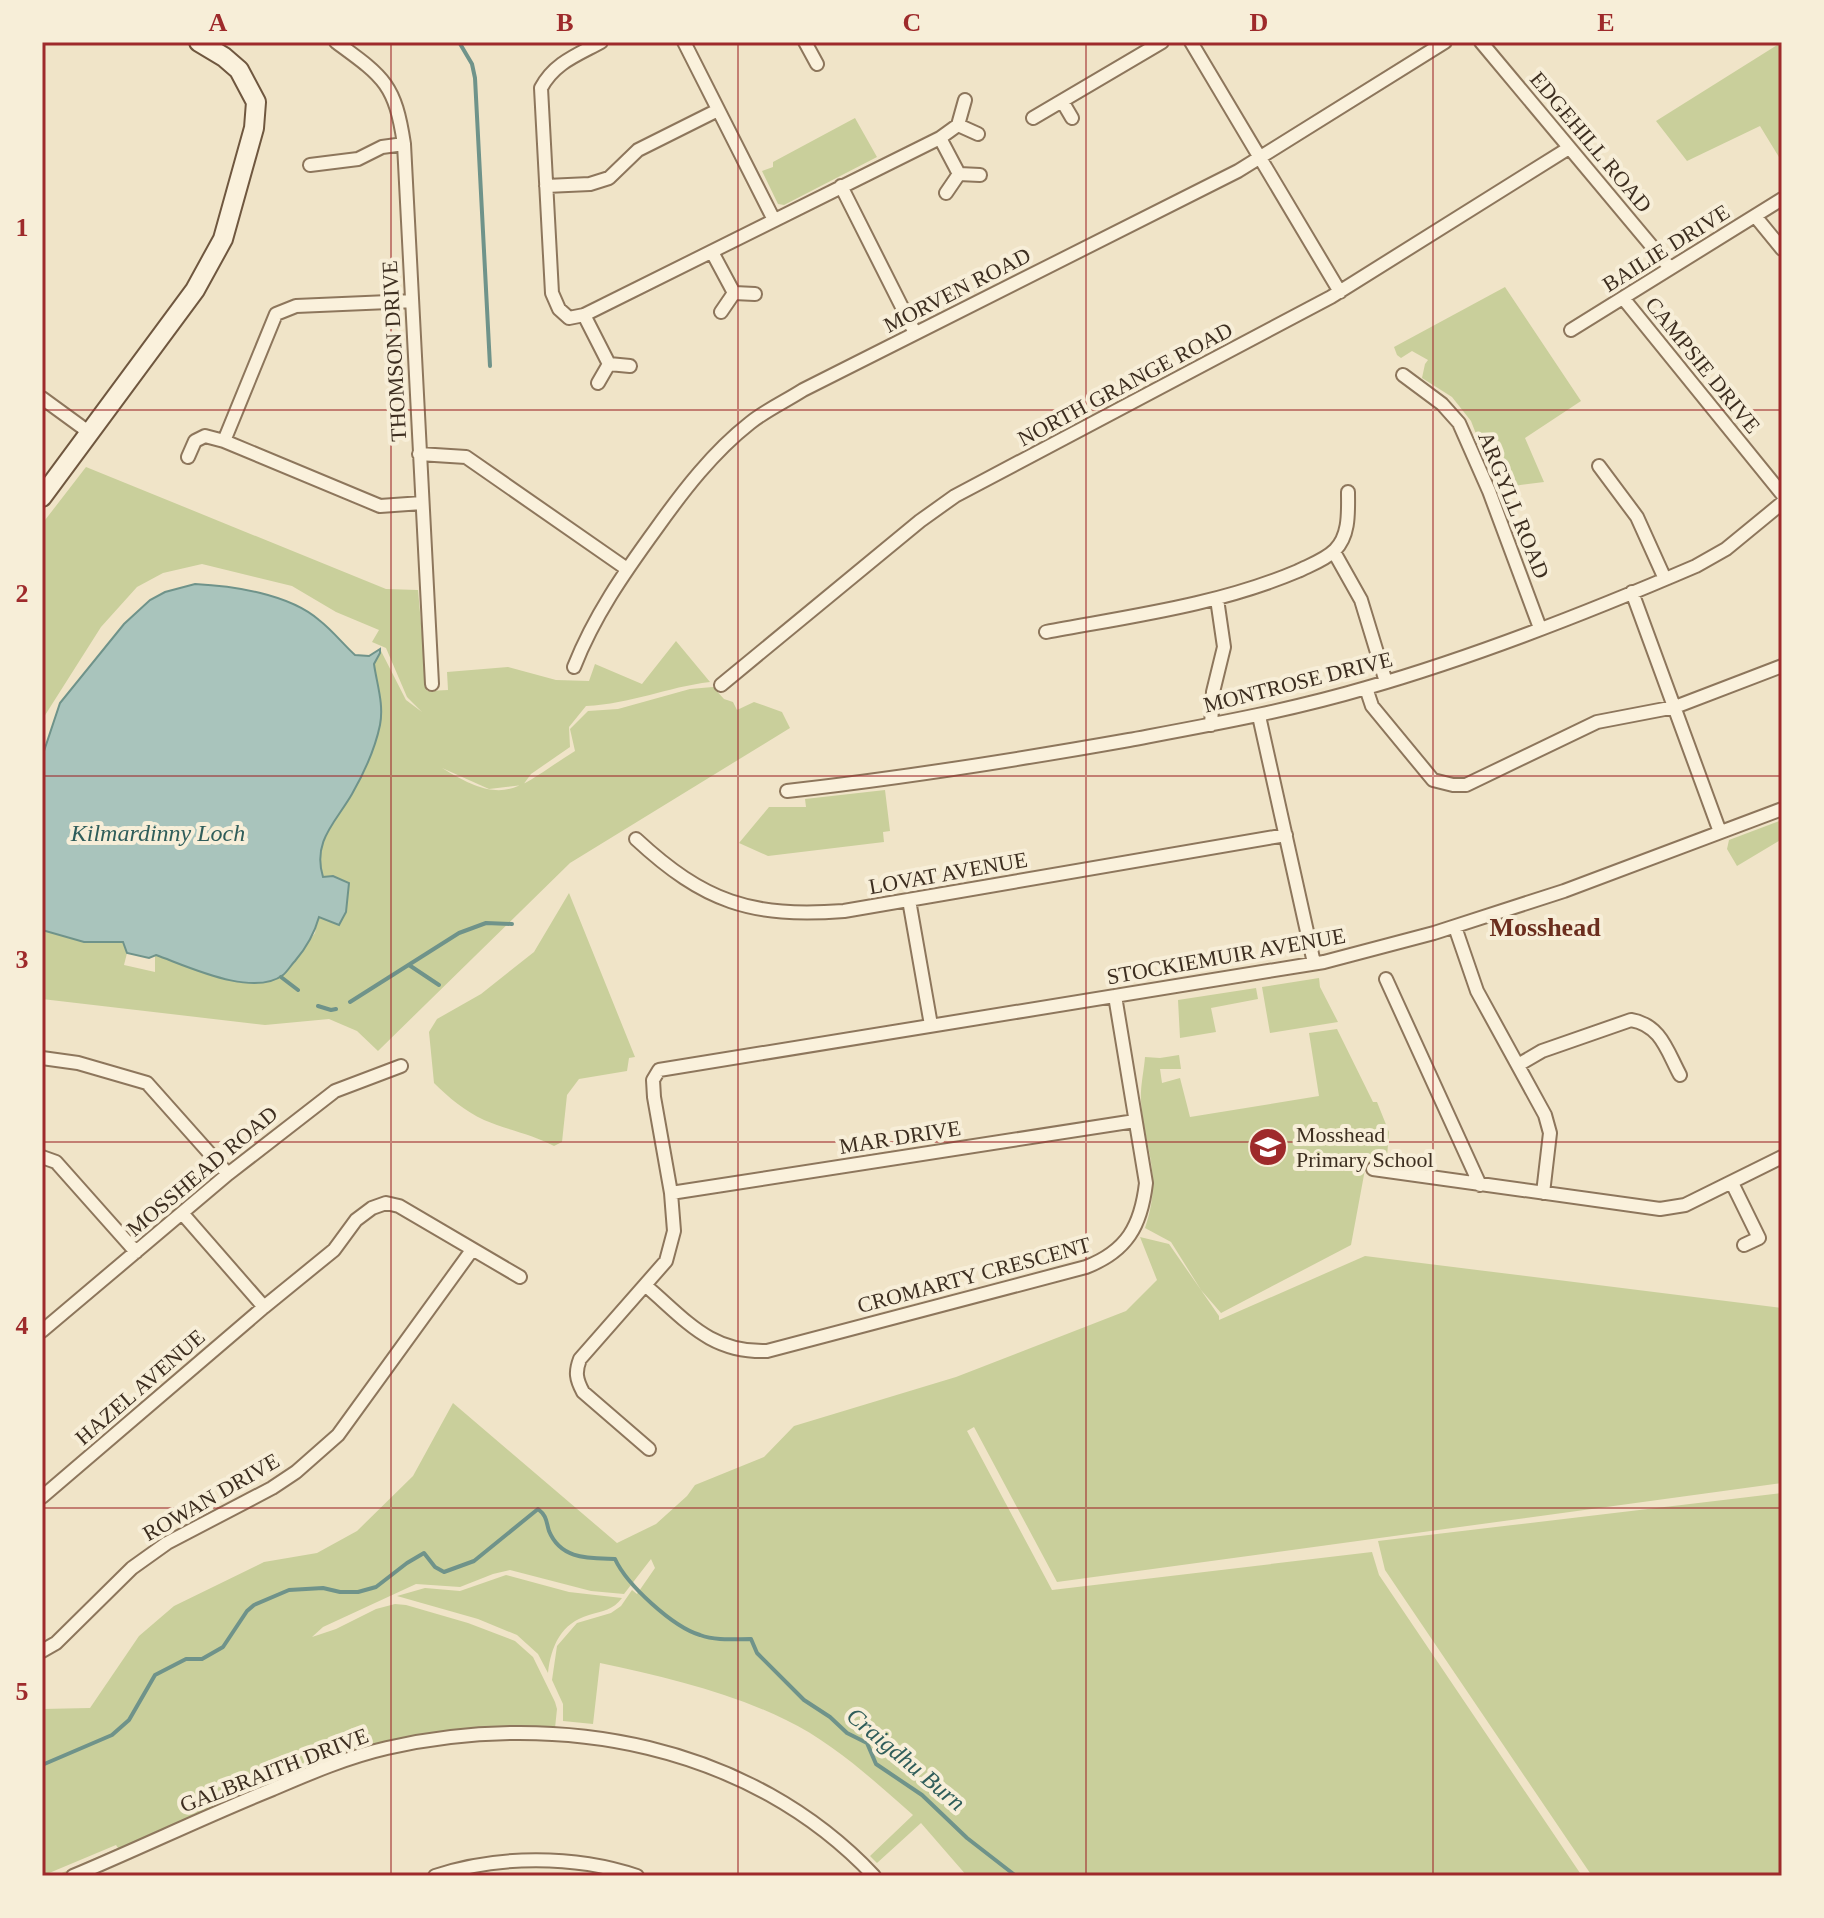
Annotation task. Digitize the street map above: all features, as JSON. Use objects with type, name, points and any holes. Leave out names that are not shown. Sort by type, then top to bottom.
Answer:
[{"type":"street","points":[[42,497],[195,290],[218,252],[254,128],[256,102],[239,70],[199,42]]},
{"type":"street","name":"THOMSON DRIVE","points":[[336,42],[383,80],[395,98],[404,144],[432,684]]},
{"type":"street","points":[[601,42],[562,63],[549,73],[541,88],[552,293],[559,309],[569,318],[584,315],[940,138],[958,125],[965,100]]},
{"type":"street","points":[[684,42],[774,220]]},
{"type":"street","points":[[805,42],[817,64]]},
{"type":"street","points":[[1033,118],[1162,42]]},
{"type":"street","points":[[1191,42],[1340,292]]},
{"type":"street","name":"MORVEN ROAD","points":[[574,667],[597,617],[677,499],[706,465],[751,422],[803,390],[1260,158],[1445,42]]},
{"type":"street","name":"EDGEHILL ROAD","points":[[1481,42],[1670,268]]},
{"type":"street","points":[[1062,101],[1072,118]]},
{"type":"street","points":[[546,186],[590,184],[609,178],[638,150],[718,110]]},
{"type":"street","points":[[958,125],[978,134]]},
{"type":"street","points":[[940,138],[959,174]]},
{"type":"street","points":[[310,165],[358,159],[382,147],[404,144]]},
{"type":"street","name":"NORTH GRANGE ROAD","points":[[721,685],[920,521],[955,496],[1340,292],[1569,148]]},
{"type":"street","points":[[959,174],[980,175]]},
{"type":"street","points":[[946,193],[959,174]]},
{"type":"street","points":[[841,186],[915,333]]},
{"type":"street","name":"BAILIE DRIVE","points":[[1571,330],[1782,199]]},
{"type":"street","points":[[1755,216],[1782,249]]},
{"type":"street","points":[[712,252],[734,293]]},
{"type":"street","points":[[734,293],[755,294]]},
{"type":"street","points":[[721,312],[734,293]]},
{"type":"street","name":"CAMPSIE DRIVE","points":[[1623,298],[1782,494]]},
{"type":"street","points":[[224,441],[276,314],[296,306],[412,301]]},
{"type":"street","points":[[584,315],[609,364]]},
{"type":"street","points":[[609,364],[630,366]]},
{"type":"street","points":[[598,383],[609,364]]},
{"type":"street","name":"ARGYLL ROAD","points":[[1403,375],[1442,404],[1459,423],[1489,491],[1540,628]]},
{"type":"street","points":[[42,398],[90,433]]},
{"type":"street","points":[[188,457],[195,441],[205,436],[224,441],[380,506],[422,503]]},
{"type":"street","points":[[419,454],[466,457],[627,569]]},
{"type":"street","points":[[1599,466],[1637,517],[1665,579]]},
{"type":"street","points":[[1046,632],[1217,599],[1271,582],[1321,561],[1334,552],[1345,532],[1348,492]]},
{"type":"street","name":"MONTROSE DRIVE","points":[[787,791],[886,780],[1049,754],[1259,716],[1366,688],[1540,628],[1696,566],[1726,549],[1782,503]]},
{"type":"street","points":[[1334,552],[1361,600],[1386,682]]},
{"type":"street","points":[[1632,592],[1720,832]]},
{"type":"street","points":[[1211,725],[1213,692],[1224,647],[1217,599]]},
{"type":"street","points":[[1366,688],[1372,706],[1433,780],[1466,785],[1597,722],[1675,707],[1782,666]]},
{"type":"street","points":[[1259,716],[1314,963]]},
{"type":"street","name":"STOCKIEMUIR AVENUE","points":[[671,1193],[654,1097],[653,1080],[659,1070],[1314,963],[1455,927],[1564,891],[1782,809]]},
{"type":"street","name":"LOVAT AVENUE","points":[[636,839],[690,884],[758,910],[802,915],[844,911],[1286,835]]},
{"type":"street","points":[[909,900],[931,1025]]},
{"type":"street","points":[[1455,927],[1477,991],[1545,1115],[1550,1133],[1543,1193]]},
{"type":"street","points":[[1386,979],[1480,1185]]},
{"type":"street","name":"CROMARTY CRESCENT","points":[[646,1286],[711,1340],[724,1347],[746,1352],[767,1351],[1105,1260],[1126,1242],[1144,1204],[1146,1183],[1115,996]]},
{"type":"street","points":[[1518,1065],[1542,1051],[1631,1020],[1647,1022],[1656,1031],[1680,1075]]},
{"type":"street","points":[[42,1058],[78,1063],[147,1083],[228,1174]]},
{"type":"street","name":"MOSSHEAD ROAD","points":[[42,1331],[228,1174],[335,1091],[401,1066]]},
{"type":"street","name":"MAR DRIVE","points":[[671,1193],[1135,1121]]},
{"type":"street","points":[[42,1157],[56,1162],[136,1252]]},
{"type":"street","points":[[1373,1169],[1660,1209],[1685,1205],[1782,1157]]},
{"type":"street","points":[[1732,1183],[1759,1238],[1744,1245]]},
{"type":"street","points":[[649,1449],[583,1392],[576,1380],[576,1369],[580,1359],[666,1261],[674,1231],[671,1193]]},
{"type":"street","name":"HAZEL AVENUE","points":[[42,1497],[334,1250],[356,1220],[372,1208],[386,1203],[399,1206],[472,1250]]},
{"type":"street","points":[[182,1213],[264,1307]]},
{"type":"street","points":[[472,1250],[520,1277]]},
{"type":"street","name":"ROWAN DRIVE","points":[[42,1651],[56,1643],[132,1568],[167,1543],[272,1488],[296,1472],[338,1435],[472,1250]]},
{"type":"street","name":"GALBRAITH DRIVE","points":[[73,1876],[91,1872],[191,1822],[322,1768],[387,1748],[513,1733],[562,1733],[654,1748],[726,1772],[792,1808],[874,1876]]},
{"type":"street","points":[[435,1876],[482,1864],[539,1861],[596,1865],[637,1876]]},
{"type":"green space","points":[[1782,42],[1782,162],[1760,126],[1687,161],[1656,121]]},
{"type":"green space","points":[[855,118],[877,157],[784,205],[778,204],[762,171]]},
{"type":"green space","points":[[1505,287],[1581,401],[1525,438],[1544,482],[1497,488],[1471,421],[1452,397],[1422,378],[1428,360],[1412,351],[1401,358],[1394,347]]},
{"type":"green space","points":[[86,467],[386,589],[418,590],[427,691],[448,690],[447,672],[508,667],[556,680],[589,681],[595,664],[642,684],[676,641],[710,682],[586,706],[569,727],[570,747],[531,774],[524,783],[575,751],[570,729],[588,711],[618,709],[690,689],[713,687],[724,699],[733,702],[737,710],[754,702],[782,712],[790,728],[570,863],[378,1051],[357,1031],[329,1019],[265,1025],[42,999],[42,930],[104,943],[123,942],[127,953],[124,965],[155,972],[155,955],[241,983],[282,976],[315,933],[318,917],[346,912],[349,883],[323,877],[320,852],[327,832],[361,778],[378,734],[381,709],[374,664],[380,649],[406,700],[422,712],[407,697],[386,648],[372,642],[379,630],[336,612],[292,586],[202,564],[163,573],[137,587],[101,627],[42,720],[42,524]],"holes":[[[442,768],[488,789],[464,781]]]},
{"type":"green space","points":[[885,790],[890,831],[883,832],[884,842],[768,856],[739,843],[769,807],[806,807],[805,799]]},
{"type":"green space","points":[[1782,820],[1782,839],[1737,866],[1727,849],[1729,840]]},
{"type":"green space","points":[[569,893],[635,1057],[629,1058],[627,1071],[579,1079],[567,1095],[562,1142],[554,1146],[484,1120],[445,1094],[434,1083],[429,1032],[437,1019],[481,994],[534,952]]},
{"type":"green space","points":[[1319,978],[1320,987],[1338,1022],[1270,1033],[1262,987]]},
{"type":"green space","points":[[1256,988],[1258,999],[1211,1008],[1216,1032],[1180,1038],[1178,1000]]},
{"type":"green space","name":"Mosshead Primary School","points":[[1337,1029],[1373,1102],[1377,1102],[1389,1132],[1387,1157],[1379,1157],[1366,1164],[1351,1245],[1221,1313],[1201,1290],[1171,1242],[1145,1228],[1153,1178],[1141,1102],[1145,1057],[1179,1055],[1181,1069],[1160,1069],[1162,1083],[1180,1078],[1190,1117],[1319,1096],[1309,1033]]},
{"type":"green space","points":[[1140,1237],[1169,1244],[1219,1320],[1365,1256],[1782,1308],[1782,1483],[1057,1582],[974,1427],[967,1431],[1052,1590],[1372,1552],[1379,1575],[1582,1876],[967,1876],[921,1823],[877,1863],[870,1856],[913,1815],[837,1751],[804,1729],[764,1710],[695,1686],[600,1663],[593,1724],[563,1721],[563,1704],[552,1680],[557,1646],[577,1623],[611,1613],[621,1606],[632,1590],[637,1594],[655,1568],[651,1559],[624,1594],[591,1591],[510,1570],[460,1587],[416,1584],[323,1627],[312,1637],[395,1604],[468,1623],[515,1641],[533,1657],[555,1702],[555,1728],[506,1728],[415,1738],[237,1798],[60,1876],[55,1876],[118,1848],[116,1845],[42,1876],[42,1709],[90,1708],[139,1636],[174,1606],[264,1562],[317,1553],[357,1531],[413,1476],[453,1403],[617,1543],[656,1524],[695,1485],[764,1457],[794,1426],[956,1377],[1126,1311],[1157,1280]]},
{"type":"green space","points":[[1782,1493],[1782,1876],[1592,1876],[1385,1570],[1378,1541]]},
{"type":"green space","points":[[506,1575],[569,1592],[622,1598],[611,1608],[579,1619],[565,1630],[555,1645],[548,1673],[538,1654],[517,1635],[478,1619],[397,1596],[425,1588],[460,1591]]},
{"type":"water","name":"Kilmardinny Loch","points":[[195,584],[243,589],[277,598],[307,611],[355,655],[369,656],[380,649],[374,664],[381,710],[378,734],[352,794],[327,832],[321,853],[323,877],[333,876],[349,883],[346,912],[339,925],[319,917],[307,946],[284,974],[270,981],[238,982],[220,978],[156,955],[149,958],[127,953],[123,942],[84,942],[42,930],[42,757],[60,703],[124,624],[150,600],[165,592]]},
{"type":"waterway","points":[[459,42],[472,64],[475,78],[490,366]]},
{"type":"waterway","points":[[350,1002],[459,933],[486,923],[512,924]]},
{"type":"waterway","points":[[409,965],[439,985]]},
{"type":"waterway","points":[[281,977],[298,990]]},
{"type":"waterway","points":[[318,1006],[336,1009]]},
{"type":"waterway","name":"Craigdhu Burn","points":[[42,1765],[112,1735],[129,1720],[155,1675],[186,1659],[202,1659],[223,1647],[254,1605],[289,1590],[323,1588],[358,1592],[376,1587],[424,1553],[435,1567],[444,1572],[474,1561],[538,1509],[561,1547],[577,1556],[615,1559],[640,1592],[689,1631],[706,1637],[751,1639],[757,1653],[804,1700],[847,1733],[867,1743],[876,1764],[922,1795],[967,1838],[1016,1876]]},
{"type":"place","name":"Mosshead Primary School","points":[[1268,1147]]},
{"type":"district","name":"Mosshead","points":[[1545,927]]}]
